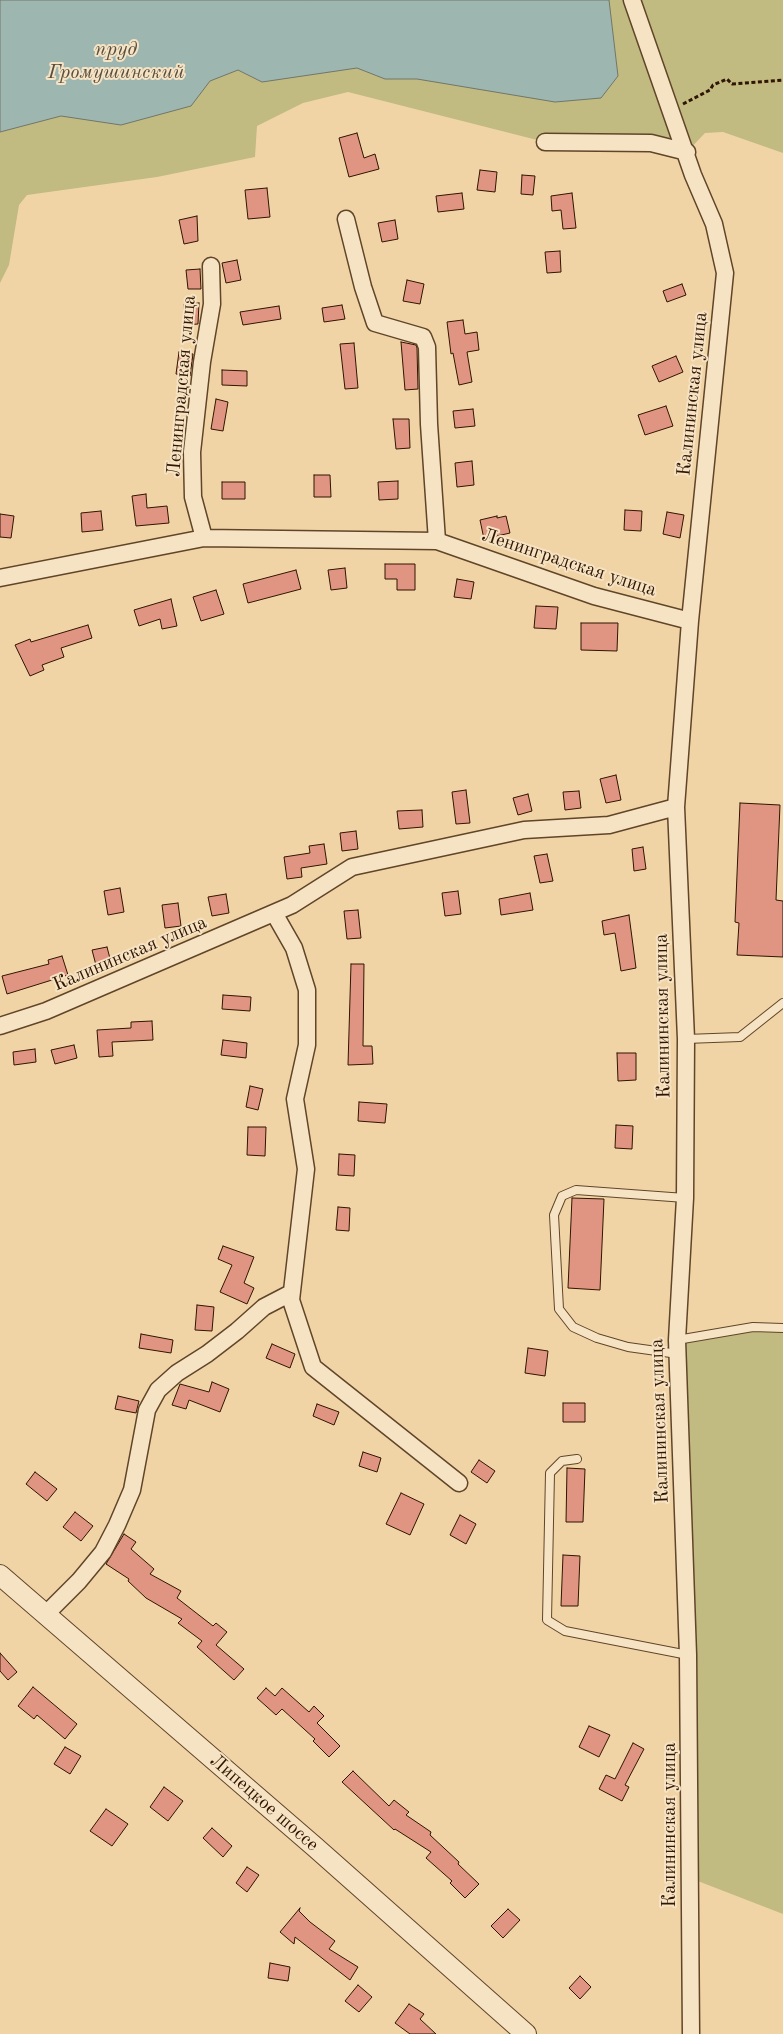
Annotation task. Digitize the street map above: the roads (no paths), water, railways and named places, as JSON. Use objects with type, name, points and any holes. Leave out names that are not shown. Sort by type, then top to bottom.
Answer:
[{"type":"street","name":"Калининская улица","points":[[632,0],[654,69],[687,152],[693,175],[714,224],[725,273],[690,621],[676,807],[686,1039],[685,1198],[678,1347],[688,1656],[691,2034]]},
{"type":"street","points":[[545,142],[651,142],[687,152]]},
{"type":"street","points":[[346,219],[362,287],[375,323],[423,337],[427,347],[429,424],[437,542]]},
{"type":"street","name":"Ленинградская улица","points":[[204,538],[193,497],[192,452],[202,362],[212,304],[211,266]]},
{"type":"street","name":"Ленинградская улица","points":[[0,578],[204,538],[437,542],[594,596],[690,621]]},
{"type":"street","name":"Калининская улица","points":[[0,1026],[55,1007],[292,905],[352,867],[524,830],[609,824],[676,807]]},
{"type":"street","points":[[274,913],[294,948],[306,990],[307,1045],[295,1099],[306,1169],[291,1300],[313,1367],[459,1483]]},
{"type":"street","points":[[46,1614],[79,1581],[103,1552],[117,1524],[132,1490],[147,1410],[158,1390],[177,1373],[207,1354],[264,1308],[291,1293]]},
{"type":"street","name":"Липецкое шоссе","points":[[0,1575],[300,1834],[526,2034]]},
{"type":"lane","points":[[686,1039],[740,1037],[783,1003]]},
{"type":"lane","points":[[685,1198],[576,1190],[562,1196],[554,1216],[559,1309],[574,1327],[597,1338],[628,1347],[678,1347],[754,1327],[783,1328]]},
{"type":"lane","points":[[577,1459],[562,1461],[550,1473],[547,1620],[565,1631],[688,1656]]},
{"type":"water","name":"пруд Громушинский","points":[[0,0],[609,0],[618,76],[601,98],[555,102],[417,79],[385,79],[357,68],[262,82],[238,70],[210,81],[191,106],[121,125],[61,116],[0,132]]}]
